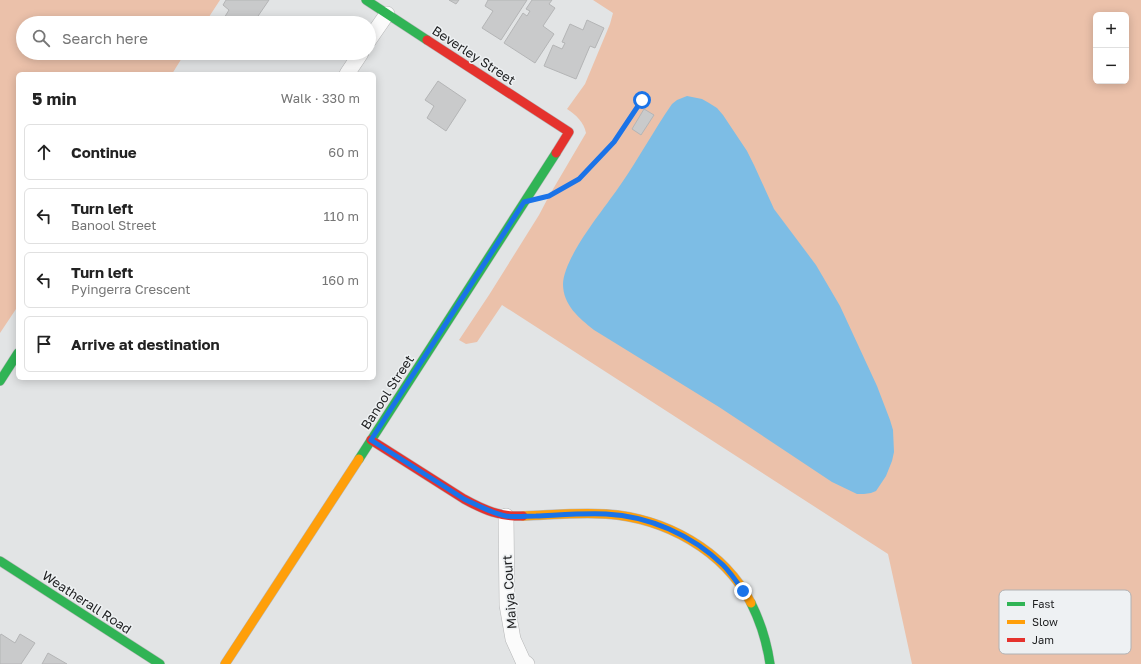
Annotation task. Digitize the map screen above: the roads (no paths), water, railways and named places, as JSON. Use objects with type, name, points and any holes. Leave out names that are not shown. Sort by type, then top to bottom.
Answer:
[{"type":"street","name":"Beverley Street","points":[[366,0],[569,132]]},
{"type":"street","points":[[376,30],[387,14]]},
{"type":"street","points":[[348,72],[356,60]]},
{"type":"street","name":"Banool Street","points":[[225,664],[569,132]]},
{"type":"street","points":[[0,381],[16,356]]},
{"type":"street","points":[[371,440],[464,499],[478,506],[506,516],[606,514],[626,516],[663,526],[680,534],[710,554],[723,565],[734,578],[755,612],[766,644],[770,664]]},
{"type":"street","name":"Maiya Court","points":[[506,516],[507,604],[513,639],[523,661],[526,664]]},
{"type":"street","name":"Weatherall Road","points":[[0,561],[160,664]]},
{"type":"water","points":[[687,96],[702,99],[717,108],[723,115],[747,151],[774,209],[816,265],[840,306],[877,386],[893,430],[894,452],[892,461],[886,476],[876,491],[857,494],[832,482],[719,407],[594,330],[578,316],[569,305],[564,292],[563,284],[570,260],[586,232],[628,174],[672,104]]}]
